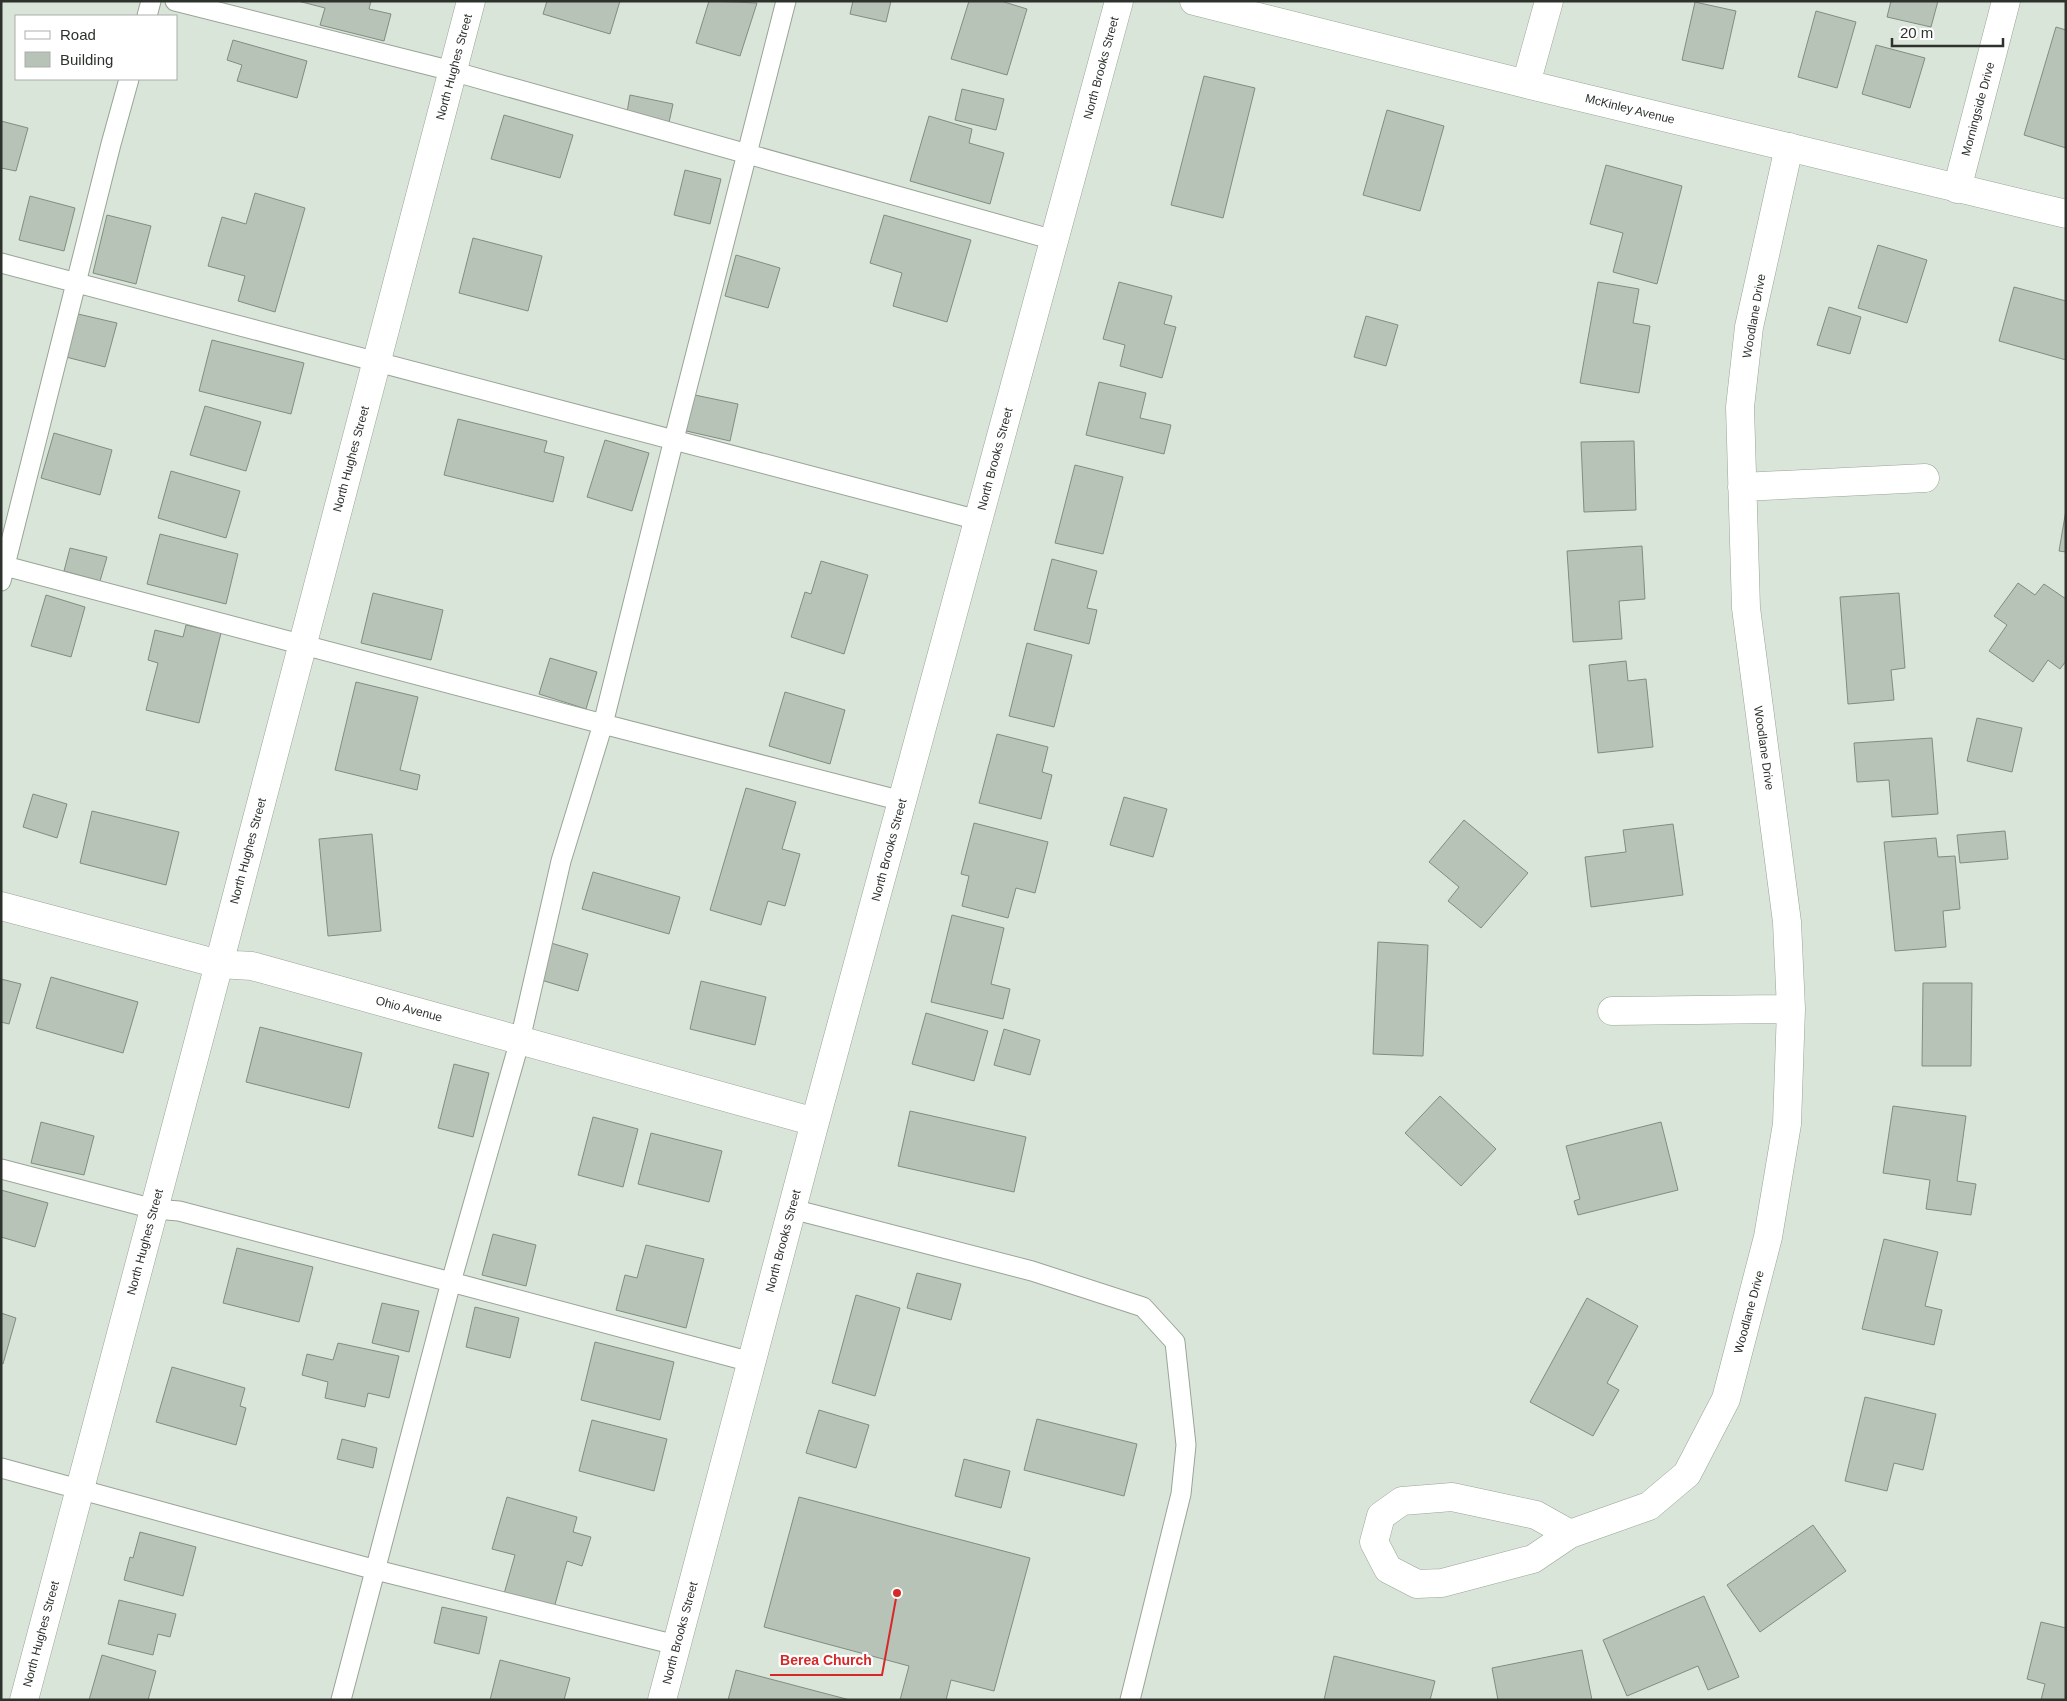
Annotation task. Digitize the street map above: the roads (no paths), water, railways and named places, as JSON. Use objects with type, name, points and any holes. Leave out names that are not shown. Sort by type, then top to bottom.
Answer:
[{"type":"street","name":"North Hughes Street","points":[[24,1700],[471,1]]},
{"type":"street","name":"North Brooks Street","points":[[662,1700],[815,1122],[1119,1]]},
{"type":"street","name":"McKinley Avenue","points":[[1194,1],[1526,84],[2066,214]]},
{"type":"street","points":[[1526,84],[1548,1]]},
{"type":"street","name":"Morningside Drive","points":[[1957,188],[2006,1]]},
{"type":"street","name":"Woodlane Drive","points":[[1570,1534],[1536,1515],[1452,1497],[1402,1501],[1381,1516],[1374,1542],[1388,1569],[1417,1584],[1442,1583],[1533,1559],[1570,1534],[1649,1506],[1687,1474],[1726,1398],[1768,1237],[1788,1124],[1791,1009],[1787,922],[1746,608],[1740,407],[1749,327],[1789,147]]},
{"type":"street","points":[[1742,487],[1925,478]]},
{"type":"street","name":"Ohio Avenue","points":[[1,906],[219,964],[252,966],[815,1122]]},
{"type":"street","points":[[1612,1011],[1791,1009]]},
{"type":"lane","points":[[147,15],[151,1]]},
{"type":"lane","points":[[175,1],[452,72],[748,153],[1054,240]]},
{"type":"lane","points":[[341,1700],[452,1282],[520,1040],[560,862],[603,724],[786,1]]},
{"type":"lane","points":[[129,80],[3,571],[302,644],[902,801]]},
{"type":"lane","points":[[1,263],[978,520]]},
{"type":"lane","points":[[1,1169],[154,1209],[180,1211],[751,1362]]},
{"type":"lane","points":[[792,1209],[1032,1271],[1143,1307],[1175,1342],[1186,1445],[1182,1494],[1130,1700]]},
{"type":"lane","points":[[1,1468],[376,1570],[676,1645]]},
{"type":"place","name":"Berea Church","points":[[897,1593]]}]
